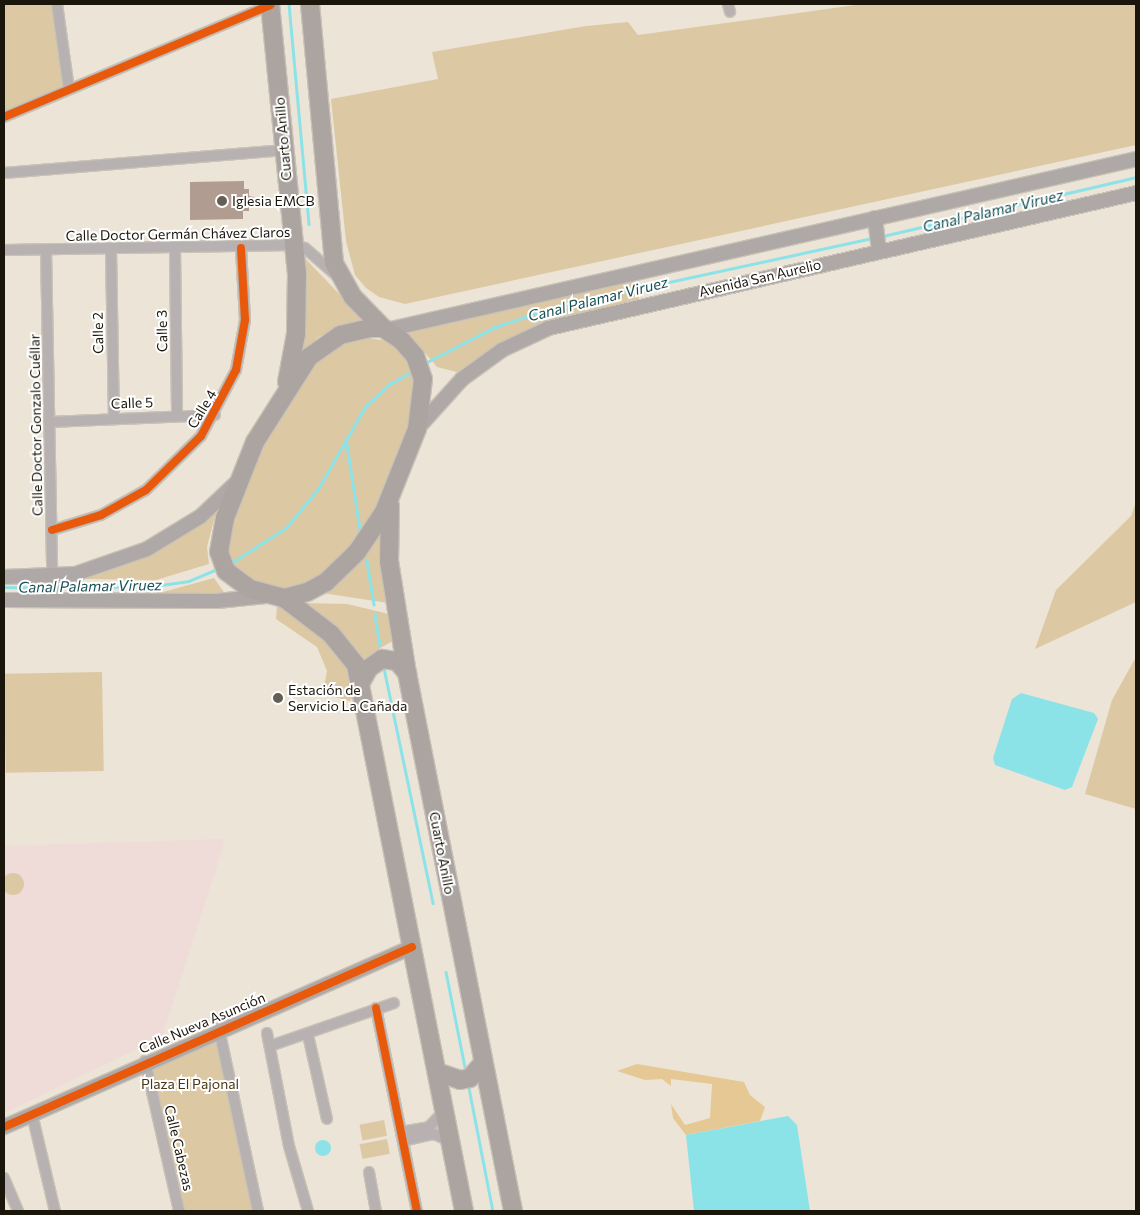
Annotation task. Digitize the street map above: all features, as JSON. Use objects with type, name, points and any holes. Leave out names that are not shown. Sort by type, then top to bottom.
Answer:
[{"type":"highway","name":"Cuarto Anillo","points":[[270,4],[297,274],[296,334],[284,392]]},
{"type":"highway","points":[[310,4],[332,247],[340,279],[384,329],[418,362],[423,389],[417,429],[392,494],[371,533],[342,568],[307,592],[284,598],[266,596],[231,578],[219,552],[225,518],[237,482],[284,392],[323,344],[356,330],[384,329]]},
{"type":"highway","name":"Cuarto Anillo","points":[[392,494],[387,528],[389,560],[407,673],[482,1064],[513,1211]]},
{"type":"highway","points":[[284,598],[344,649],[356,665],[464,1211]]},
{"type":"highway","points":[[360,684],[369,668],[382,659],[397,661],[407,673]]},
{"type":"highway","points":[[436,1072],[460,1080],[470,1078],[482,1064]]},
{"type":"main road","points":[[384,329],[875,223],[1136,158]]},
{"type":"main road","name":"Avenida San Aurelio","points":[[417,429],[462,379],[502,350],[549,328],[879,247],[1136,193]]},
{"type":"main road","points":[[875,223],[879,247]]},
{"type":"main road","points":[[4,577],[53,579],[106,566],[147,550],[201,516],[237,482]]},
{"type":"main road","points":[[4,600],[54,596],[216,601],[266,596]]},
{"type":"main road","name":"Calle Nueva Asunción","points":[[4,1127],[145,1061],[412,946]]},
{"type":"street","points":[[57,4],[69,89]]},
{"type":"street","points":[[4,117],[270,4]]},
{"type":"street","points":[[4,173],[285,150]]},
{"type":"street","name":"Calle Doctor Germán Chávez Claros","points":[[4,250],[46,250],[111,254],[175,247],[241,248],[293,245],[304,248],[340,279]]},
{"type":"street","name":"Calle 3","points":[[175,247],[177,415]]},
{"type":"street","name":"Calle 4","points":[[52,530],[101,515],[146,490],[185,456],[215,415],[236,370],[245,320],[241,248]]},
{"type":"street","name":"Calle Doctor Gonzalo Cuéllar","points":[[46,250],[54,596]]},
{"type":"street","name":"Calle 2","points":[[111,254],[114,418]]},
{"type":"street","name":"Calle 5","points":[[49,422],[177,415],[215,415]]},
{"type":"street","points":[[270,1046],[308,1035],[394,1002]]},
{"type":"street","points":[[376,1008],[417,1211]]},
{"type":"street","points":[[219,1029],[258,1211]]},
{"type":"street","points":[[267,1033],[289,1146],[308,1211]]},
{"type":"street","points":[[308,1035],[327,1119]]},
{"type":"street","name":"Calle Cabezas","points":[[145,1061],[179,1211]]},
{"type":"street","points":[[402,1136],[429,1127],[444,1111]]},
{"type":"street","points":[[32,1114],[55,1211]]},
{"type":"street","points":[[402,1136],[434,1134],[449,1138],[451,1143]]},
{"type":"street","points":[[369,1172],[376,1211]]},
{"type":"street","points":[[4,1178],[18,1211]]},
{"type":"shaded area","points":[[223,839],[224,844],[162,1037],[4,1113],[4,846]]},
{"type":"shaded area","points":[[637,1064],[744,1082],[750,1095],[765,1107],[760,1121],[686,1135],[673,1118],[671,1104],[685,1125],[710,1118],[712,1084],[671,1079],[671,1086],[662,1079],[645,1080],[617,1071]]},
{"type":"green space","points":[[4,4],[53,4],[64,85],[4,111]]},
{"type":"green space","points":[[863,4],[1136,4],[1136,145],[405,304],[379,297],[366,288],[355,275],[346,241],[331,99],[438,79],[432,52],[586,26],[628,22],[638,35]]},
{"type":"green space","points":[[299,252],[365,321],[335,328],[317,338],[298,359]]},
{"type":"green space","points":[[637,278],[639,300],[548,323],[461,373],[437,367],[406,330]]},
{"type":"green space","points":[[357,336],[393,342],[408,357],[419,385],[403,455],[361,538],[319,579],[288,591],[243,577],[232,571],[225,555],[254,454],[321,351]]},
{"type":"green space","points":[[1136,502],[1136,602],[1035,649],[1056,590],[1131,516]]},
{"type":"green space","points":[[216,512],[207,547],[209,564],[156,580],[85,579],[174,541]]},
{"type":"green space","points":[[383,530],[388,603],[322,593],[362,557]]},
{"type":"green space","points":[[214,578],[226,595],[163,595],[163,592]]},
{"type":"green space","points":[[301,603],[347,604],[385,613],[393,618],[396,639],[375,651],[363,666]]},
{"type":"green space","points":[[277,606],[290,609],[344,657],[353,670],[355,695],[350,701],[327,695],[324,687],[327,671],[317,647],[276,619]]},
{"type":"green space","points":[[1136,657],[1136,809],[1085,794],[1112,700]]},
{"type":"green space","points":[[102,672],[104,771],[6,773],[4,674]]},
{"type":"green space","points":[[13,873],[23,880],[24,884],[17,894],[13,895],[3,888],[2,884],[9,874]]},
{"type":"green space","name":"Plaza El Pajonal","points":[[212,1040],[216,1043],[252,1211],[185,1211],[151,1069]]},
{"type":"green space","points":[[384,1120],[387,1136],[363,1140],[359,1125]]},
{"type":"green space","points":[[387,1139],[390,1154],[362,1159],[360,1144]]},
{"type":"water","points":[[1021,693],[1094,713],[1098,719],[1072,787],[1065,790],[995,765],[993,758],[1012,699]]},
{"type":"water","points":[[788,1116],[797,1125],[810,1211],[694,1211],[686,1135]]},
{"type":"water","points":[[320,1140],[326,1140],[331,1145],[329,1154],[320,1156],[315,1151],[315,1145]]},
{"type":"building","name":"Iglesia EMCB","points":[[244,181],[244,189],[249,189],[249,196],[254,197],[254,204],[249,204],[249,211],[243,211],[243,219],[190,220],[190,182]]},
{"type":"waterway","points":[[289,4],[309,224]]},
{"type":"waterway","name":"Canal Palamar Viruez","points":[[883,236],[1136,177]]},
{"type":"waterway","name":"Canal Palamar Viruez","points":[[425,363],[495,327],[558,306],[872,238]]},
{"type":"waterway","name":"Canal Palamar Viruez","points":[[231,563],[286,528],[318,489],[365,407],[390,384],[414,370]]},
{"type":"waterway","points":[[346,438],[360,530]]},
{"type":"waterway","points":[[367,561],[374,604]]},
{"type":"waterway","name":"Canal Palamar Viruez","points":[[55,588],[154,586],[189,581],[219,568]]},
{"type":"waterway","name":"Canal Palamar Viruez","points":[[4,587],[50,588]]},
{"type":"waterway","points":[[375,614],[380,645]]},
{"type":"waterway","points":[[384,668],[433,903]]},
{"type":"waterway","points":[[446,972],[466,1072]]},
{"type":"waterway","points":[[469,1088],[493,1211]]},
{"type":"cycle path","points":[[4,117],[270,5]]},
{"type":"cycle path","points":[[52,530],[101,515],[146,490],[201,436],[236,370],[245,320],[241,248]]},
{"type":"cycle path","points":[[4,1127],[412,947]]},
{"type":"cycle path","points":[[376,1008],[417,1211]]},
{"type":"place","name":"Iglesia EMCB","points":[[222,201]]},
{"type":"place","name":"Estación de Servicio La Cañada","points":[[278,698]]}]
